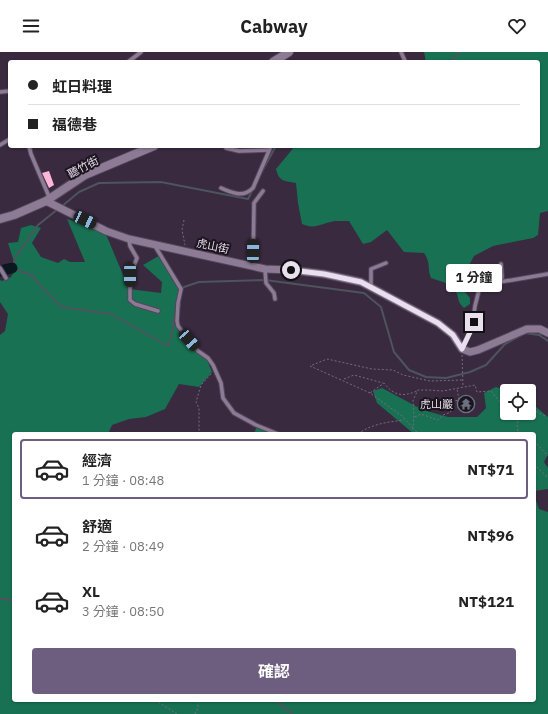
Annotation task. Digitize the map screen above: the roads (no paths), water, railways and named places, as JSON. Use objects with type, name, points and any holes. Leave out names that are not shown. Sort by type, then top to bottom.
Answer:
[{"type":"street","points":[[276,60],[289,52]]},
{"type":"street","name":"聽竹街","points":[[50,202],[85,175],[140,149]]},
{"type":"street","points":[[0,219],[50,202]]},
{"type":"street","name":"虎山街","points":[[50,202],[106,231],[129,239],[253,267],[324,274],[361,282],[438,323],[453,335],[462,349]]},
{"type":"street","points":[[462,349],[470,352],[478,350],[527,329],[540,329],[548,333]]},
{"type":"lane","points":[[131,60],[141,52]]},
{"type":"lane","points":[[30,148],[31,154],[50,202]]},
{"type":"lane","points":[[222,188],[237,194],[244,195],[249,192],[253,188],[270,148],[239,151],[226,148]]},
{"type":"lane","points":[[253,267],[254,203],[263,191]]},
{"type":"lane","points":[[129,239],[130,246],[137,258],[130,275],[130,300],[135,304],[158,311]]},
{"type":"lane","points":[[155,245],[181,289],[178,303],[178,326],[198,351],[208,358],[213,364],[221,383],[223,398],[234,413],[273,432]]},
{"type":"lane","points":[[370,287],[371,269],[386,262]]},
{"type":"lane","points":[[500,282],[502,277],[502,264]]},
{"type":"lane","points":[[0,268],[6,278]]},
{"type":"lane","points":[[265,269],[266,283],[274,293],[274,299]]},
{"type":"lane","points":[[462,349],[472,328],[478,290],[488,284],[548,274]]},
{"type":"waterway","points":[[451,60],[458,55],[458,52]]},
{"type":"waterway","points":[[260,175],[275,148]]},
{"type":"waterway","points":[[61,207],[79,192],[99,183],[161,182],[248,199],[253,189]]},
{"type":"waterway","points":[[58,209],[38,225],[16,256],[12,268],[33,276],[42,288],[62,307],[111,314],[168,346],[171,338],[177,302]]},
{"type":"waterway","points":[[0,271],[12,268]]},
{"type":"waterway","points":[[178,296],[179,291],[184,287],[199,282],[265,280],[364,293],[381,307],[394,352],[409,370],[426,377],[446,378],[470,372],[486,365],[505,344],[525,333],[539,335],[542,333]]},
{"type":"waterway","points":[[539,335],[548,341]]},
{"type":"waterway","points":[[0,599],[12,601]]},
{"type":"waterway","points":[[278,702],[293,714]]},
{"type":"place","name":"虎山巖","points":[[466,404]]}]
